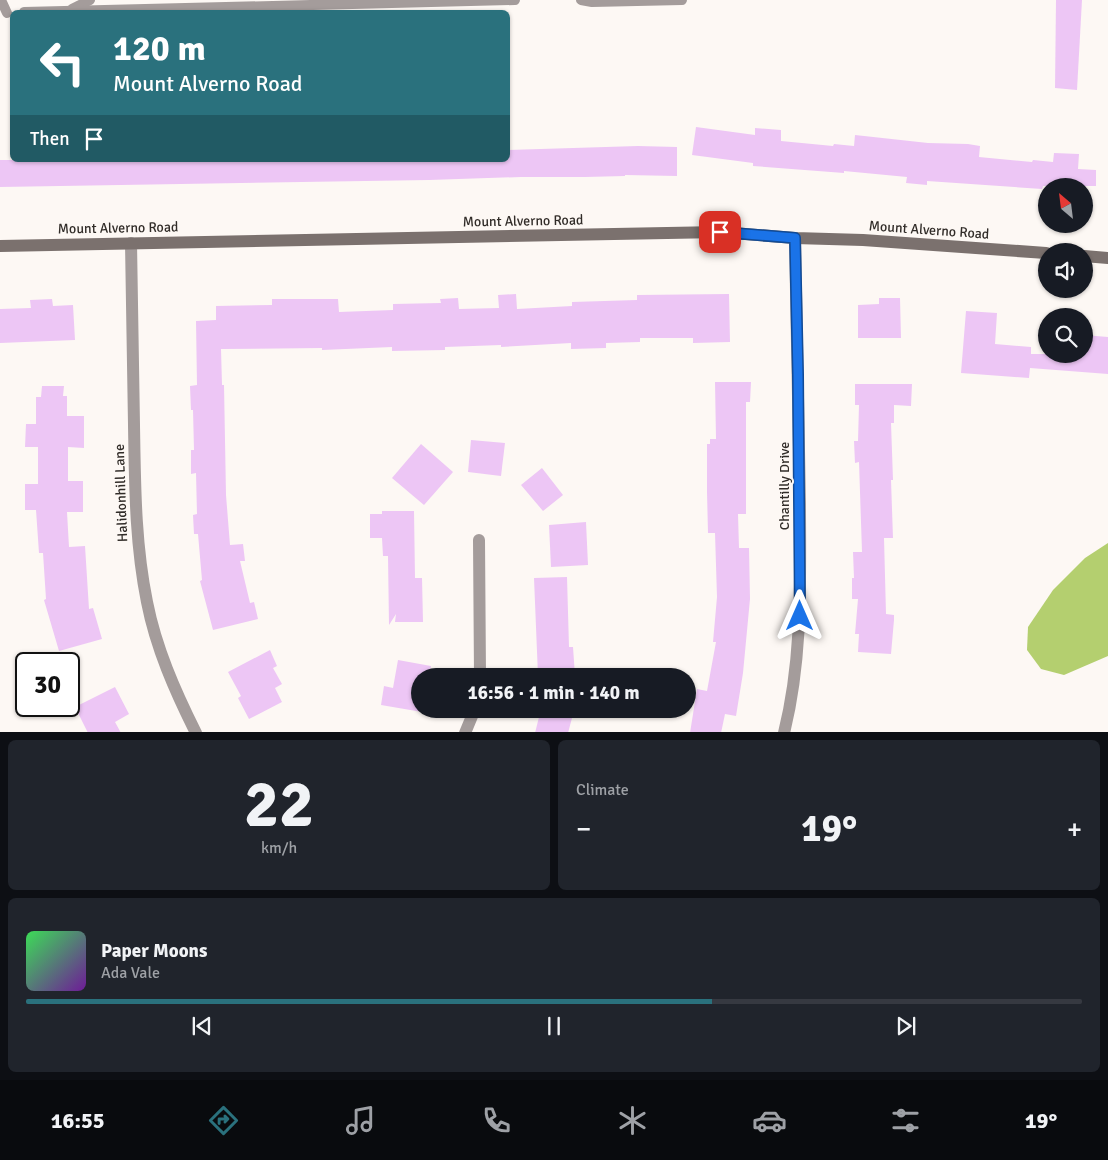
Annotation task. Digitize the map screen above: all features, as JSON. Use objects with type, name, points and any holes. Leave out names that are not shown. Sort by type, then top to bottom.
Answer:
[{"type":"street","name":"Mount Alverno Road","points":[[0,246],[720,232],[1038,252]]},
{"type":"street","name":"Chantilly Drive","points":[[784,732],[796,667],[800,616],[795,238]]},
{"type":"street","name":"Halidonhill Lane","points":[[132,243],[135,504],[139,560],[147,604],[161,653],[180,700],[196,732]]},
{"type":"street","points":[[1093,257],[1108,258]]},
{"type":"street","points":[[479,540],[480,668]]},
{"type":"street","points":[[465,732],[471,718]]},
{"type":"lane","points":[[2,0],[7,13]]},
{"type":"lane","points":[[68,10],[90,0]]},
{"type":"lane","points":[[107,10],[515,0]]},
{"type":"lane","points":[[581,0],[592,2],[682,0]]},
{"type":"green space","points":[[1108,543],[1108,656],[1064,675],[1041,669],[1027,650],[1028,627],[1053,590],[1085,558]]},
{"type":"building","points":[[1056,0],[1082,0],[1077,90],[1055,88]]},
{"type":"building","points":[[696,127],[755,135],[755,128],[781,130],[781,141],[833,146],[834,144],[854,146],[855,135],[928,143],[968,144],[980,146],[979,157],[1032,162],[1033,160],[1053,162],[1054,153],[1079,154],[1078,169],[1096,170],[1096,186],[1093,186],[1093,178],[1038,178],[1038,189],[927,181],[927,185],[906,183],[907,177],[753,166],[753,163],[692,155]]},
{"type":"building","points":[[638,146],[677,147],[677,176],[625,175],[0,187],[0,160],[10,160],[10,162],[510,162],[510,150]]},
{"type":"building","points":[[516,294],[517,309],[572,306],[572,302],[637,300],[637,295],[729,294],[730,342],[693,343],[693,338],[640,338],[640,342],[606,343],[606,348],[571,349],[571,343],[501,347],[501,345],[445,347],[445,350],[392,351],[392,347],[322,350],[322,348],[221,349],[222,385],[224,385],[226,495],[230,545],[243,544],[245,561],[240,561],[250,603],[254,602],[258,619],[213,630],[200,581],[202,580],[198,534],[194,534],[193,515],[197,514],[196,473],[191,474],[191,450],[194,450],[190,386],[197,385],[196,321],[216,320],[216,306],[272,305],[272,299],[338,299],[339,312],[393,310],[393,304],[441,303],[440,299],[458,298],[459,309],[499,308],[498,295]]},
{"type":"building","points":[[879,298],[900,298],[901,338],[858,338],[858,305],[879,304]]},
{"type":"building","points":[[52,299],[53,306],[73,305],[75,340],[0,343],[0,309],[31,308],[30,300]]},
{"type":"building","points":[[966,311],[997,313],[995,344],[1031,347],[1031,354],[1038,354],[1038,363],[1093,363],[1093,336],[1108,337],[1108,374],[1030,368],[1029,378],[961,373]]},
{"type":"building","points":[[715,382],[751,382],[750,402],[746,402],[746,514],[738,514],[739,548],[749,548],[750,599],[743,673],[736,716],[725,714],[721,732],[690,732],[692,718],[696,718],[697,689],[707,691],[716,642],[713,642],[717,597],[715,533],[708,533],[707,444],[710,444],[710,439],[716,439]]},
{"type":"building","points":[[855,384],[912,384],[911,406],[894,405],[894,423],[891,423],[893,538],[884,538],[886,614],[894,615],[891,654],[858,652],[859,634],[855,634],[858,599],[852,599],[852,578],[854,578],[853,552],[862,552],[859,462],[855,463],[854,441],[858,441],[859,405],[855,405]]},
{"type":"building","points":[[42,386],[64,386],[63,396],[67,396],[67,416],[84,416],[84,448],[68,447],[68,481],[83,481],[83,512],[67,512],[69,547],[85,546],[89,609],[93,608],[102,639],[59,651],[44,600],[46,599],[43,553],[39,553],[36,510],[25,510],[25,484],[38,484],[38,447],[25,447],[26,424],[36,424],[36,397],[41,397]]},
{"type":"building","points":[[471,440],[505,443],[501,476],[468,472]]},
{"type":"building","points":[[421,444],[453,472],[424,505],[392,478]]},
{"type":"building","points":[[542,468],[563,495],[543,511],[521,485]]},
{"type":"building","points":[[382,511],[414,511],[415,578],[422,578],[423,622],[395,622],[396,614],[389,625],[388,556],[383,556],[382,538],[370,538],[370,514],[382,514]]},
{"type":"building","points":[[586,522],[588,565],[551,567],[549,525]]},
{"type":"building","points":[[567,577],[569,647],[573,647],[574,668],[538,668],[534,578]]},
{"type":"building","points":[[270,650],[277,666],[273,668],[282,684],[275,688],[282,702],[249,719],[238,698],[241,696],[228,672]]},
{"type":"building","points":[[398,660],[431,666],[431,668],[411,668],[411,710],[381,705],[384,686],[393,688]]},
{"type":"building","points":[[115,687],[129,714],[115,722],[120,732],[88,732],[80,717],[80,704]]},
{"type":"building","points":[[539,718],[572,718],[568,732],[535,732]]},
{"type":"route","points":[[720,232],[795,238],[800,616]]}]
